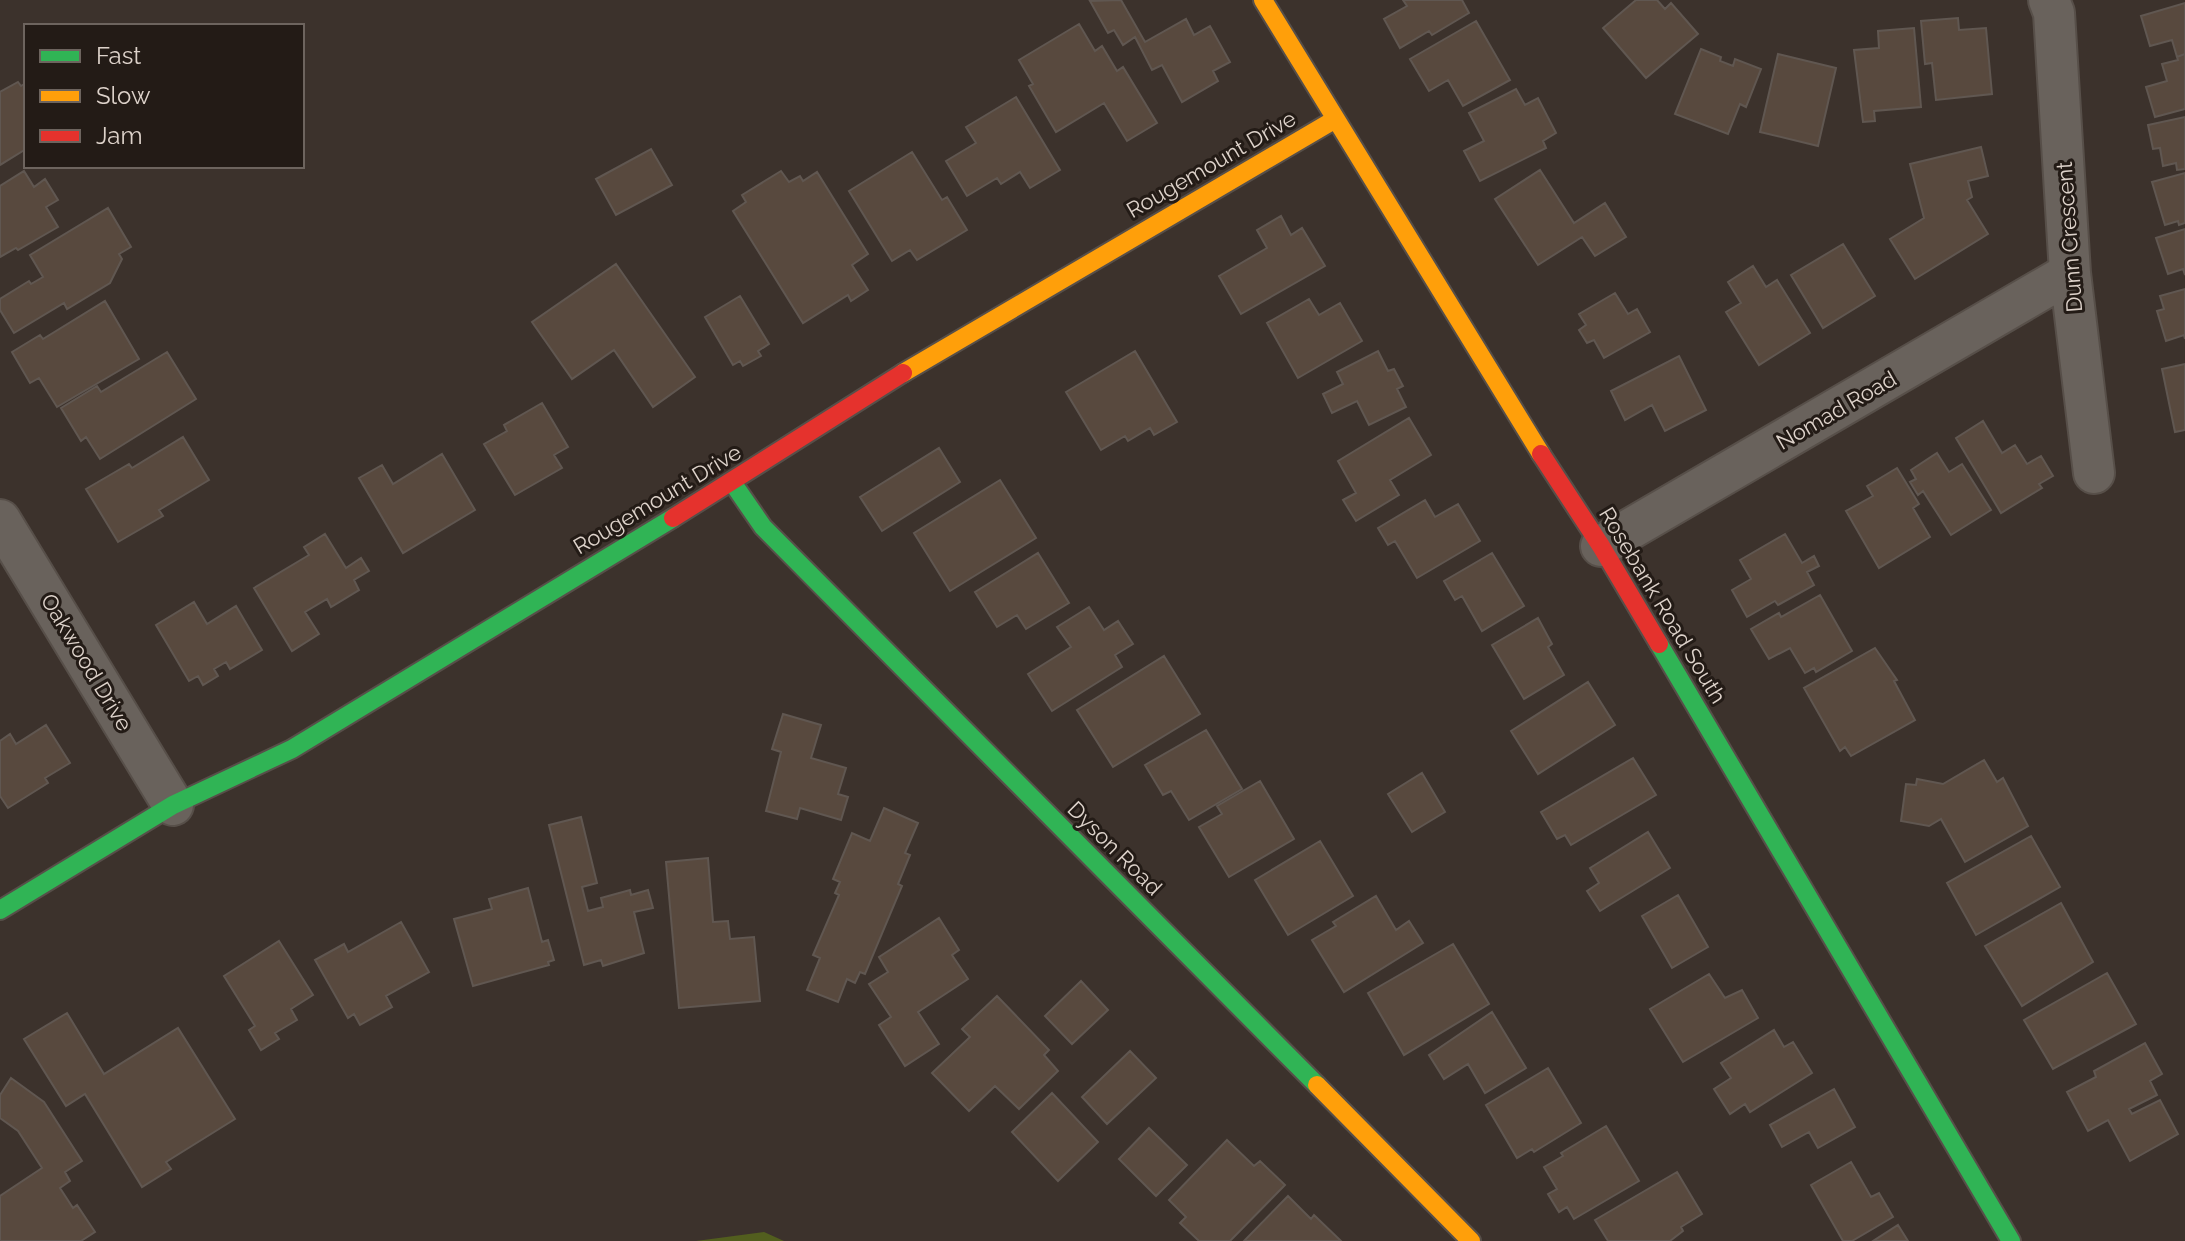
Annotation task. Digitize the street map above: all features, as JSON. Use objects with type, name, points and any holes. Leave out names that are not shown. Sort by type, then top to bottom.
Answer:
[{"type":"street","name":"Rosebank Road South","points":[[1263,0],[1518,419],[1601,546],[2011,1241]]},
{"type":"street","name":"Dunn Crescent","points":[[2049,0],[2054,13],[2070,273],[2094,473]]},
{"type":"street","name":"Rougemount Drive","points":[[0,910],[173,805],[292,749],[732,482],[883,385],[1334,120]]},
{"type":"street","name":"Nomad Road","points":[[1601,546],[2070,273]]},
{"type":"street","name":"Dyson Road","points":[[732,482],[763,527],[1471,1241]]},
{"type":"street","name":"Oakwood Drive","points":[[0,520],[173,805]]},
{"type":"green space","points":[[764,1232],[784,1241],[696,1241]]},
{"type":"building","points":[[1121,0],[1145,42],[1186,19],[1194,35],[1210,26],[1230,62],[1213,71],[1218,81],[1182,102],[1162,65],[1152,70],[1135,37],[1123,45],[1114,30],[1108,33],[1090,1]]},
{"type":"building","points":[[1403,0],[1462,0],[1469,13],[1432,35],[1429,31],[1400,48],[1384,19],[1407,6]]},
{"type":"building","points":[[1636,0],[1657,0],[1665,9],[1671,3],[1698,34],[1646,78],[1603,28]]},
{"type":"building","points":[[2185,3],[2185,54],[2177,57],[2172,40],[2150,46],[2141,16]]},
{"type":"building","points":[[1958,18],[1959,30],[1986,28],[1992,94],[1936,100],[1932,63],[1925,64],[1921,21]]},
{"type":"building","points":[[1476,21],[1510,80],[1463,106],[1448,80],[1429,91],[1410,59]]},
{"type":"building","points":[[1079,24],[1095,51],[1102,46],[1117,71],[1123,67],[1157,123],[1127,141],[1104,103],[1056,132],[1029,86],[1033,84],[1019,60]]},
{"type":"building","points":[[1914,28],[1921,107],[1874,111],[1875,121],[1863,122],[1854,50],[1879,48],[1878,31]]},
{"type":"building","points":[[1701,49],[1733,66],[1735,59],[1761,69],[1746,107],[1740,104],[1728,134],[1675,114]]},
{"type":"building","points":[[1778,54],[1836,68],[1818,146],[1760,132]]},
{"type":"building","points":[[2185,54],[2185,109],[2155,117],[2146,87],[2167,81],[2162,64],[2178,60],[2177,57]]},
{"type":"building","points":[[18,82],[21,86],[24,84],[24,150],[0,165],[0,92]]},
{"type":"building","points":[[1516,89],[1525,105],[1538,98],[1556,133],[1543,141],[1546,148],[1480,181],[1464,151],[1484,141],[1469,113]]},
{"type":"building","points":[[1016,97],[1060,170],[1030,188],[1020,172],[1001,184],[997,178],[967,196],[946,161],[976,143],[966,127]]},
{"type":"building","points":[[2185,117],[2185,169],[2177,170],[2176,163],[2163,166],[2160,148],[2153,149],[2148,125]]},
{"type":"building","points":[[1981,147],[1988,176],[1968,181],[1972,197],[1967,200],[1988,234],[1915,279],[1890,239],[1924,218],[1910,164]]},
{"type":"building","points":[[651,149],[672,185],[616,215],[596,179]]},
{"type":"building","points":[[912,152],[942,200],[947,197],[967,230],[917,260],[910,250],[892,261],[849,191]]},
{"type":"building","points":[[1540,170],[1574,223],[1605,203],[1626,237],[1595,256],[1582,237],[1538,265],[1495,199]]},
{"type":"building","points":[[24,171],[34,187],[45,179],[58,200],[46,207],[58,227],[0,257],[0,186]]},
{"type":"building","points":[[781,171],[789,182],[800,176],[803,181],[817,172],[868,254],[852,265],[868,290],[851,301],[848,295],[803,323],[733,211],[746,202],[742,195]]},
{"type":"building","points":[[2185,173],[2185,223],[2179,225],[2178,221],[2165,225],[2152,182]]},
{"type":"building","points":[[108,208],[131,247],[119,254],[122,259],[110,283],[67,309],[64,303],[14,333],[0,310],[0,299],[29,281],[31,284],[43,277],[30,255]]},
{"type":"building","points":[[1281,216],[1291,235],[1302,228],[1325,266],[1241,314],[1219,276],[1267,248],[1257,230]]},
{"type":"building","points":[[2185,229],[2185,275],[2183,269],[2168,274],[2156,238]]},
{"type":"building","points":[[1843,244],[1875,296],[1823,328],[1791,275]]},
{"type":"building","points":[[616,264],[695,377],[653,407],[614,350],[572,379],[532,322]]},
{"type":"building","points":[[1753,266],[1766,287],[1777,280],[1810,333],[1759,365],[1726,312],[1741,303],[1728,282]]},
{"type":"building","points":[[2185,289],[2185,339],[2184,335],[2166,341],[2157,311],[2164,309],[2160,296]]},
{"type":"building","points":[[1615,293],[1628,314],[1637,309],[1650,332],[1604,358],[1594,340],[1587,343],[1579,330],[1586,325],[1579,314]]},
{"type":"building","points":[[740,296],[769,344],[758,351],[761,356],[743,366],[740,361],[733,365],[705,317]]},
{"type":"building","points":[[1309,299],[1319,315],[1340,303],[1362,341],[1298,378],[1267,323]]},
{"type":"building","points":[[105,301],[139,359],[57,407],[39,378],[30,383],[12,352],[40,335],[43,339]]},
{"type":"building","points":[[1135,351],[1177,422],[1154,435],[1150,428],[1128,441],[1125,436],[1101,450],[1066,392]]},
{"type":"building","points":[[1378,351],[1388,371],[1394,369],[1403,386],[1397,389],[1406,407],[1369,425],[1357,401],[1332,413],[1323,394],[1343,384],[1337,372]]},
{"type":"building","points":[[167,352],[196,399],[100,459],[86,437],[81,441],[61,408],[97,386],[101,392]]},
{"type":"building","points":[[1679,356],[1706,410],[1665,431],[1652,405],[1625,420],[1611,391]]},
{"type":"building","points":[[2185,364],[2185,430],[2175,432],[2162,369]]},
{"type":"building","points":[[542,403],[568,447],[554,455],[562,468],[515,495],[484,444],[507,431],[504,425]]},
{"type":"building","points":[[1409,418],[1431,455],[1390,480],[1399,495],[1356,521],[1343,500],[1356,493],[1338,461]]},
{"type":"building","points":[[1983,421],[2002,453],[2015,445],[2027,464],[2041,456],[2053,476],[2039,484],[2042,488],[2001,513],[1956,438]]},
{"type":"building","points":[[183,437],[209,480],[159,510],[163,516],[118,542],[86,489],[129,464],[132,468]]},
{"type":"building","points":[[939,448],[960,482],[882,531],[860,497]]},
{"type":"building","points":[[1937,453],[1949,472],[1962,464],[1991,510],[1951,535],[1923,491],[1918,495],[1910,482],[1916,479],[1911,470]]},
{"type":"building","points":[[442,454],[475,510],[403,553],[359,478],[382,465],[393,484]]},
{"type":"building","points":[[1897,468],[1919,504],[1913,508],[1930,537],[1879,568],[1846,511],[1873,496],[1867,486]]},
{"type":"building","points":[[1000,480],[1036,538],[950,591],[914,533]]},
{"type":"building","points":[[1425,500],[1435,517],[1458,504],[1480,541],[1417,578],[1395,541],[1388,545],[1378,528]]},
{"type":"building","points":[[325,534],[346,568],[361,558],[369,571],[354,580],[359,590],[331,607],[327,599],[305,612],[319,634],[292,651],[254,588],[309,555],[304,547]]},
{"type":"building","points":[[1785,534],[1802,563],[1814,556],[1819,566],[1807,572],[1814,585],[1778,605],[1775,601],[1747,617],[1732,590],[1751,579],[1740,560]]},
{"type":"building","points":[[1038,553],[1069,603],[1026,629],[1017,615],[997,627],[975,592]]},
{"type":"building","points":[[1492,553],[1524,606],[1482,631],[1462,596],[1455,600],[1444,581]]},
{"type":"building","points":[[1820,595],[1852,651],[1816,672],[1814,668],[1805,673],[1790,648],[1769,659],[1751,629],[1779,613],[1781,617]]},
{"type":"building","points":[[194,602],[207,624],[236,606],[262,650],[230,669],[226,662],[214,669],[218,676],[203,685],[198,676],[189,681],[156,625]]},
{"type":"building","points":[[1089,607],[1104,630],[1118,621],[1133,644],[1115,655],[1122,667],[1052,711],[1028,674],[1071,647],[1057,627]]},
{"type":"building","points":[[1538,618],[1552,644],[1548,647],[1564,675],[1524,699],[1492,645]]},
{"type":"building","points":[[1875,648],[1897,680],[1894,681],[1915,720],[1851,756],[1845,747],[1840,751],[1804,688]]},
{"type":"building","points":[[1164,656],[1200,714],[1113,767],[1077,710]]},
{"type":"building","points":[[1588,682],[1615,725],[1538,774],[1511,731]]},
{"type":"building","points":[[783,714],[821,725],[811,758],[846,768],[838,794],[848,797],[841,820],[800,808],[797,819],[766,811],[781,752],[772,749]]},
{"type":"building","points":[[46,725],[70,763],[45,778],[48,783],[8,808],[0,796],[0,741],[10,734],[16,744]]},
{"type":"building","points":[[1206,730],[1242,789],[1189,820],[1171,791],[1163,795],[1145,765]]},
{"type":"building","points":[[1633,758],[1656,795],[1571,845],[1565,835],[1557,839],[1541,812]]},
{"type":"building","points":[[1984,760],[1997,782],[2003,778],[2028,826],[1965,862],[1941,819],[1929,826],[1901,821],[1906,784],[1916,785],[1917,779],[1943,784]]},
{"type":"building","points":[[1422,773],[1445,812],[1412,832],[1388,794]]},
{"type":"building","points":[[1260,781],[1294,839],[1229,877],[1199,827],[1222,814],[1217,806]]},
{"type":"building","points":[[884,808],[918,823],[905,853],[910,855],[898,884],[902,886],[865,974],[860,972],[855,983],[847,979],[838,1002],[807,990],[820,958],[813,955],[839,895],[835,893],[840,882],[833,879],[852,833],[870,841]]},
{"type":"building","points":[[581,817],[597,883],[582,887],[588,911],[603,907],[601,898],[630,890],[631,895],[648,890],[653,908],[634,912],[644,953],[603,966],[601,960],[584,965],[549,825]]},
{"type":"building","points":[[1648,832],[1670,868],[1600,911],[1587,891],[1599,883],[1590,868]]},
{"type":"building","points":[[2031,836],[2060,887],[1976,935],[1947,883]]},
{"type":"building","points":[[1320,841],[1353,896],[1288,935],[1255,880]]},
{"type":"building","points":[[708,858],[713,922],[728,921],[730,939],[754,937],[760,1001],[679,1008],[666,862]]},
{"type":"building","points":[[528,888],[542,942],[548,940],[554,960],[548,962],[549,965],[473,986],[454,919],[492,909],[489,899]]},
{"type":"building","points":[[1678,895],[1708,947],[1672,968],[1642,916]]},
{"type":"building","points":[[1376,896],[1396,930],[1409,921],[1423,943],[1344,992],[1312,940],[1336,926],[1333,922]]},
{"type":"building","points":[[2061,903],[2093,962],[2022,1006],[1985,946]]},
{"type":"building","points":[[939,918],[959,950],[952,955],[968,979],[918,1012],[939,1044],[905,1066],[879,1025],[891,1017],[869,984],[888,972],[879,957]]},
{"type":"building","points":[[401,922],[429,972],[386,996],[392,1007],[360,1025],[354,1014],[348,1018],[315,960],[344,944],[348,952]]},
{"type":"building","points":[[279,941],[313,995],[291,1009],[297,1020],[275,1033],[279,1039],[261,1050],[249,1030],[255,1026],[224,976]]},
{"type":"building","points":[[1453,944],[1489,1004],[1404,1055],[1368,993]]},
{"type":"building","points":[[2107,973],[2136,1024],[2053,1069],[2024,1020]]},
{"type":"building","points":[[1709,974],[1725,998],[1742,990],[1758,1018],[1683,1062],[1650,1009]]},
{"type":"building","points":[[1081,981],[1108,1010],[1072,1044],[1045,1016]]},
{"type":"building","points":[[997,996],[1049,1050],[1044,1055],[1058,1071],[1019,1109],[995,1086],[969,1111],[932,1073],[970,1037],[962,1029]]},
{"type":"building","points":[[1492,1012],[1526,1068],[1485,1093],[1468,1064],[1444,1079],[1429,1055]]},
{"type":"building","points":[[67,1013],[104,1074],[178,1028],[235,1119],[166,1162],[171,1169],[142,1187],[85,1094],[66,1106],[24,1039]]},
{"type":"building","points":[[1774,1030],[1784,1047],[1793,1042],[1812,1073],[1750,1112],[1745,1104],[1730,1114],[1714,1089],[1731,1078],[1721,1063]]},
{"type":"building","points":[[2145,1043],[2162,1074],[2150,1081],[2157,1095],[2129,1109],[2132,1114],[2160,1100],[2178,1134],[2130,1161],[2108,1120],[2088,1131],[2067,1092],[2096,1077],[2094,1071]]},
{"type":"building","points":[[1130,1051],[1156,1078],[1107,1124],[1082,1097]]},
{"type":"building","points":[[1548,1068],[1581,1123],[1534,1152],[1532,1149],[1517,1158],[1486,1105]]},
{"type":"building","points":[[11,1078],[44,1102],[82,1161],[65,1172],[70,1181],[60,1188],[73,1208],[77,1205],[95,1232],[81,1241],[0,1241],[0,1196],[42,1168],[18,1131],[0,1118],[0,1095]]},
{"type":"building","points":[[1834,1089],[1855,1127],[1818,1148],[1809,1132],[1782,1147],[1770,1125]]},
{"type":"building","points":[[1052,1093],[1098,1142],[1058,1181],[1012,1132]]},
{"type":"building","points":[[1606,1126],[1639,1181],[1574,1219],[1567,1207],[1559,1212],[1548,1194],[1557,1189],[1544,1167]]},
{"type":"building","points":[[1149,1128],[1187,1165],[1156,1196],[1119,1159]]},
{"type":"building","points":[[1227,1140],[1254,1166],[1260,1161],[1285,1185],[1230,1241],[1199,1241],[1180,1223],[1186,1217],[1169,1200]]},
{"type":"building","points":[[1851,1162],[1871,1197],[1879,1193],[1893,1217],[1852,1241],[1843,1241],[1811,1185]]},
{"type":"building","points":[[1677,1172],[1702,1214],[1681,1227],[1683,1231],[1670,1241],[1608,1241],[1595,1220]]},
{"type":"building","points":[[1288,1196],[1311,1219],[1314,1215],[1341,1241],[1244,1241]]},
{"type":"building","points":[[1898,1225],[1908,1241],[1873,1241]]},
{"type":"traffic: fast","points":[[732,482],[763,527],[1317,1085]]},
{"type":"traffic: fast","points":[[0,910],[173,805],[292,749],[673,518]]},
{"type":"traffic: fast","points":[[1659,644],[2011,1241]]},
{"type":"traffic: slow","points":[[1263,0],[1541,454]]},
{"type":"traffic: slow","points":[[903,373],[1334,120]]},
{"type":"traffic: slow","points":[[1317,1085],[1471,1241]]},
{"type":"traffic: jam","points":[[673,518],[903,373]]},
{"type":"traffic: jam","points":[[1541,454],[1601,546],[1659,644]]}]
